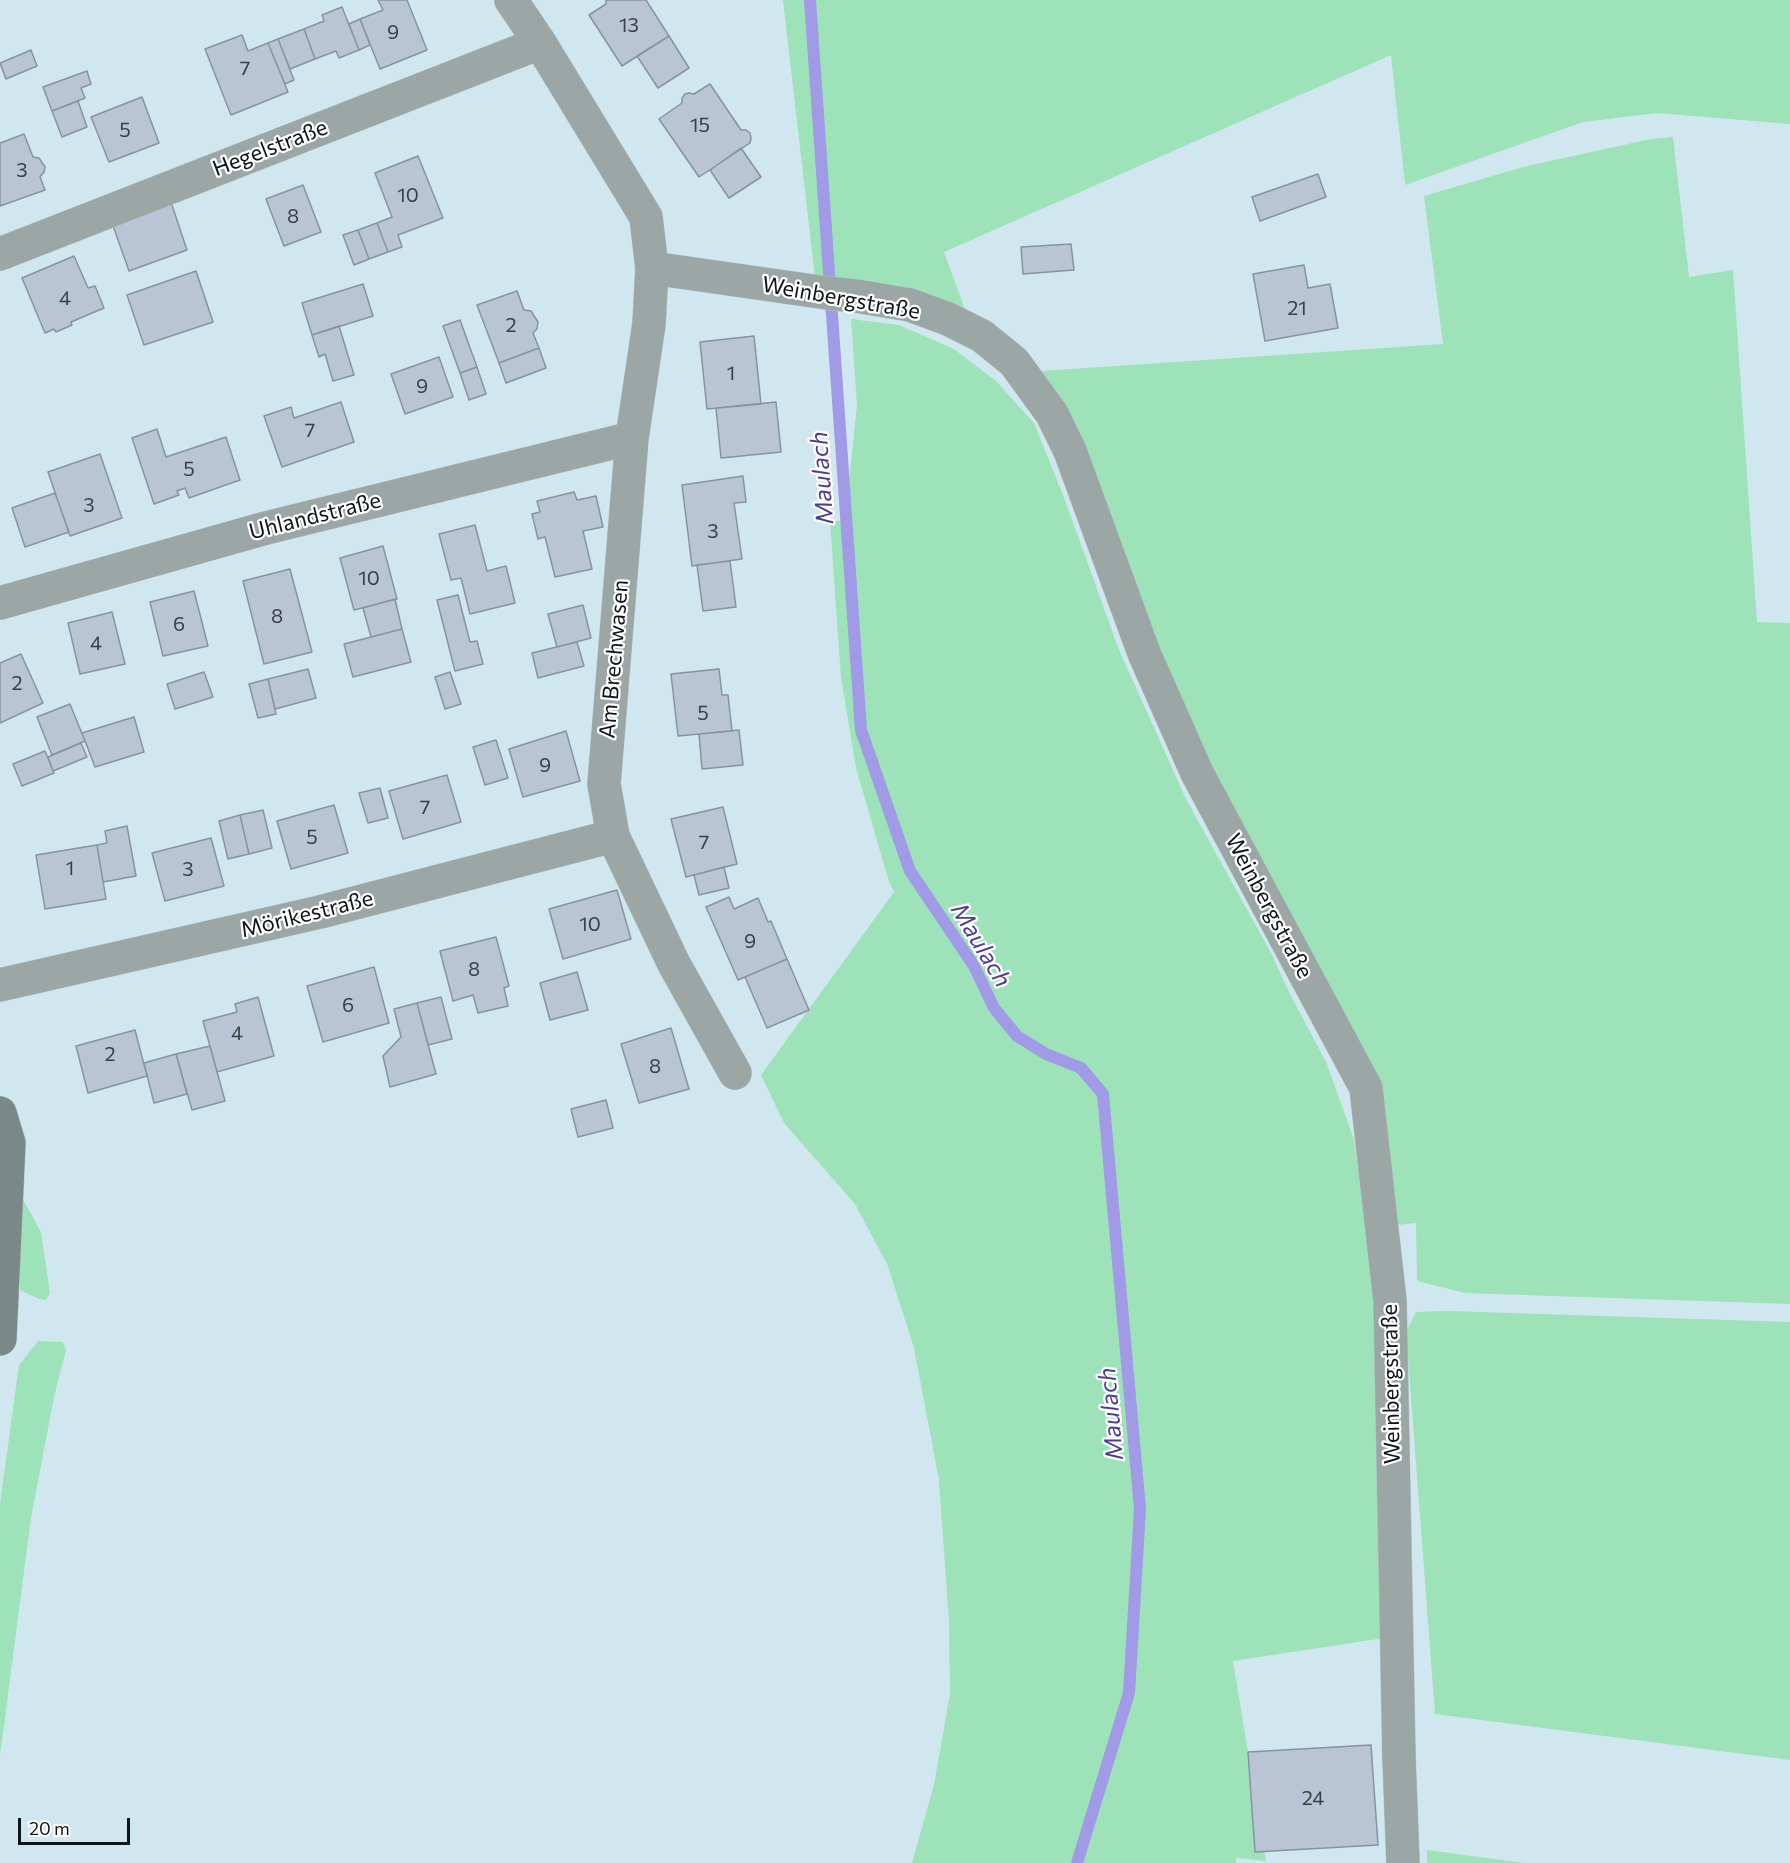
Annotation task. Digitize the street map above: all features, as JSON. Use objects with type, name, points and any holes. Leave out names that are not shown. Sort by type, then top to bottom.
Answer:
[{"type":"main road","points":[[0,1113],[9,1143],[0,1340]]},
{"type":"street","points":[[511,0],[540,43]]},
{"type":"street","name":"Am Brechwasen","points":[[540,43],[646,217],[652,268],[649,324],[632,438],[604,784],[613,836],[674,964],[735,1073]]},
{"type":"street","name":"Hegelstraße","points":[[0,254],[540,43]]},
{"type":"street","name":"Weinbergstraße","points":[[652,268],[910,305],[948,319],[982,336],[1014,362],[1052,414],[1070,451],[1144,653],[1197,773],[1366,1088],[1390,1301],[1403,1863]]},
{"type":"street","name":"Uhlandstraße","points":[[0,603],[266,528],[632,438]]},
{"type":"street","name":"Mörikestraße","points":[[0,985],[320,912],[613,836]]},
{"type":"green space","points":[[783,0],[1790,0],[1790,124],[1657,113],[1583,122],[1405,185],[1391,55],[944,252],[970,323],[816,286]]},
{"type":"green space","points":[[1673,137],[1689,277],[1733,270],[1757,622],[1790,623],[1790,1304],[1465,1293],[1417,1281],[1416,1223],[1396,1225],[1368,1081],[1233,814],[1027,372],[1443,344],[1424,196],[1523,167],[1651,139]]},
{"type":"green space","points":[[851,319],[899,325],[954,349],[996,381],[1034,423],[1065,500],[1119,650],[1186,799],[1271,953],[1327,1064],[1354,1140],[1384,1346],[1391,1637],[1233,1661],[1266,1861],[1236,1858],[1236,1863],[912,1863],[934,1785],[950,1694],[949,1622],[939,1480],[914,1348],[888,1266],[855,1204],[784,1123],[761,1075],[894,892],[889,882],[856,768],[841,677],[830,521],[845,521],[857,405]]},
{"type":"green space","points":[[20,1194],[41,1232],[50,1293],[46,1300],[20,1290]]},
{"type":"green space","points":[[1447,1311],[1790,1322],[1790,1760],[1435,1714],[1406,1332],[1416,1312]]},
{"type":"green space","points":[[38,1341],[63,1342],[66,1350],[54,1397],[31,1518],[0,1756],[0,1504],[19,1365]]},
{"type":"green space","points":[[1427,1850],[1524,1863],[1427,1863]]},
{"type":"building","points":[[378,0],[407,0],[427,50],[380,69],[360,19],[383,10]]},
{"type":"building","points":[[606,0],[646,0],[669,36],[622,66],[589,15],[606,4]]},
{"type":"building","points":[[342,7],[359,50],[339,58],[336,51],[315,59],[304,29],[324,21],[322,15]]},
{"type":"building","points":[[360,19],[370,45],[359,50],[349,24]]},
{"type":"building","points":[[304,29],[315,59],[290,69],[278,39]]},
{"type":"building","points":[[242,35],[248,51],[268,43],[288,92],[231,115],[205,49]]},
{"type":"building","points":[[669,36],[689,68],[658,88],[637,56]]},
{"type":"building","points":[[278,39],[294,80],[285,84],[268,43]]},
{"type":"building","points":[[31,50],[37,66],[6,79],[0,63]]},
{"type":"building","points":[[87,71],[91,84],[81,88],[85,98],[52,111],[43,87]]},
{"type":"building","points":[[710,84],[741,130],[750,133],[751,138],[750,143],[699,177],[659,119],[682,103],[685,94],[694,94]]},
{"type":"building","points":[[142,97],[159,143],[109,162],[91,117]]},
{"type":"building","points":[[78,101],[87,127],[62,137],[52,111]]},
{"type":"building","points":[[24,134],[33,157],[39,158],[45,167],[40,177],[45,190],[0,206],[0,143]]},
{"type":"building","points":[[741,148],[761,177],[729,198],[710,170]]},
{"type":"building","points":[[418,156],[443,218],[398,235],[402,247],[388,252],[377,223],[392,217],[375,173]]},
{"type":"building","points":[[1318,174],[1326,197],[1260,221],[1252,197]]},
{"type":"building","points":[[303,185],[321,232],[284,246],[266,199]]},
{"type":"building","points":[[171,202],[187,250],[129,271],[112,223]]},
{"type":"building","points":[[377,223],[388,252],[369,259],[358,230]]},
{"type":"building","points":[[358,230],[369,259],[354,265],[343,235]]},
{"type":"building","points":[[1071,244],[1074,270],[1023,274],[1021,247]]},
{"type":"building","points":[[74,256],[88,288],[95,286],[104,308],[71,322],[72,325],[56,332],[54,329],[45,333],[22,278]]},
{"type":"building","points":[[1304,265],[1308,288],[1330,284],[1338,328],[1265,341],[1253,274]]},
{"type":"building","points":[[196,271],[213,322],[144,345],[127,295]]},
{"type":"building","points":[[363,284],[373,316],[312,335],[302,303]]},
{"type":"building","points":[[517,291],[524,310],[531,311],[538,322],[537,329],[533,333],[539,348],[499,363],[477,305]]},
{"type":"building","points":[[460,320],[477,367],[460,373],[443,326]]},
{"type":"building","points":[[339,326],[354,375],[333,381],[325,354],[319,357],[312,335]]},
{"type":"building","points":[[754,336],[761,404],[707,409],[700,342]]},
{"type":"building","points":[[539,348],[546,368],[506,383],[499,363]]},
{"type":"building","points":[[439,357],[453,397],[405,414],[391,374]]},
{"type":"building","points":[[477,367],[486,394],[469,400],[460,373]]},
{"type":"building","points":[[341,402],[354,442],[282,467],[264,416],[291,407],[294,418]]},
{"type":"building","points":[[776,402],[781,452],[721,458],[716,408]]},
{"type":"building","points":[[157,429],[166,457],[226,437],[240,480],[189,498],[185,488],[177,491],[179,495],[154,504],[132,438]]},
{"type":"building","points":[[100,454],[122,518],[70,536],[48,472]]},
{"type":"building","points":[[743,476],[746,502],[734,503],[742,559],[692,566],[682,485]]},
{"type":"building","points":[[574,492],[577,500],[596,496],[603,527],[583,531],[592,569],[555,577],[545,537],[538,539],[532,514],[540,512],[537,501]]},
{"type":"building","points":[[55,493],[69,532],[25,547],[12,508]]},
{"type":"building","points":[[475,525],[487,571],[506,566],[515,603],[470,614],[461,578],[451,580],[439,534]]},
{"type":"building","points":[[383,546],[397,599],[354,610],[340,558]]},
{"type":"building","points":[[730,561],[736,607],[703,611],[697,565]]},
{"type":"building","points":[[290,569],[312,652],[264,664],[243,581]]},
{"type":"building","points":[[194,591],[208,646],[163,656],[150,602]]},
{"type":"building","points":[[458,595],[470,642],[477,641],[483,664],[455,671],[437,600]]},
{"type":"building","points":[[395,599],[402,629],[371,637],[363,608]]},
{"type":"building","points":[[583,605],[591,638],[557,647],[548,614]]},
{"type":"building","points":[[112,612],[125,664],[80,674],[68,623]]},
{"type":"building","points":[[402,629],[411,662],[353,677],[344,644]]},
{"type":"building","points":[[577,642],[584,666],[538,678],[532,653]]},
{"type":"building","points":[[21,654],[43,703],[0,723],[0,663]]},
{"type":"building","points":[[308,669],[316,698],[275,709],[268,679]]},
{"type":"building","points":[[719,669],[722,695],[728,695],[732,731],[678,736],[671,674]]},
{"type":"building","points":[[204,672],[213,697],[175,709],[167,684]]},
{"type":"building","points":[[450,672],[461,704],[445,709],[435,677]]},
{"type":"building","points":[[268,679],[276,714],[258,718],[249,684]]},
{"type":"building","points":[[70,704],[85,741],[52,755],[37,717]]},
{"type":"building","points":[[134,717],[144,752],[95,767],[82,733]]},
{"type":"building","points":[[739,730],[743,765],[702,769],[699,734]]},
{"type":"building","points":[[566,731],[580,781],[523,797],[509,749]]},
{"type":"building","points":[[496,740],[508,778],[485,785],[473,747]]},
{"type":"building","points":[[81,743],[87,757],[53,771],[48,757]]},
{"type":"building","points":[[45,751],[54,773],[22,786],[13,764]]},
{"type":"building","points":[[447,775],[461,822],[403,839],[389,791]]},
{"type":"building","points":[[380,788],[388,818],[368,823],[359,793]]},
{"type":"building","points":[[334,805],[348,853],[291,869],[277,821]]},
{"type":"building","points":[[723,807],[737,864],[686,877],[671,819]]},
{"type":"building","points":[[263,810],[272,848],[249,854],[240,815]]},
{"type":"building","points":[[240,815],[249,854],[228,859],[219,821]]},
{"type":"building","points":[[127,826],[136,876],[103,882],[97,845],[107,843],[105,831]]},
{"type":"building","points":[[211,838],[224,886],[165,901],[152,853]]},
{"type":"building","points":[[97,845],[106,899],[45,909],[36,855]]},
{"type":"building","points":[[724,867],[729,888],[699,895],[694,875]]},
{"type":"building","points":[[617,890],[631,939],[563,959],[549,909]]},
{"type":"building","points":[[729,897],[734,909],[758,898],[768,922],[771,921],[787,959],[738,980],[706,907]]},
{"type":"building","points":[[496,937],[509,986],[504,988],[508,1006],[478,1013],[473,995],[453,1001],[440,951]]},
{"type":"building","points":[[787,959],[809,1010],[767,1028],[745,977]]},
{"type":"building","points":[[374,967],[389,1023],[323,1042],[307,986]]},
{"type":"building","points":[[577,972],[588,1010],[550,1020],[540,983]]},
{"type":"building","points":[[258,997],[274,1056],[217,1072],[203,1021],[237,1012],[235,1004]]},
{"type":"building","points":[[441,997],[452,1039],[428,1045],[417,1003]]},
{"type":"building","points":[[417,1003],[436,1074],[390,1087],[383,1056],[401,1037],[394,1009]]},
{"type":"building","points":[[671,1028],[689,1089],[639,1103],[621,1044]]},
{"type":"building","points":[[135,1030],[147,1076],[88,1093],[76,1046]]},
{"type":"building","points":[[210,1046],[225,1101],[192,1110],[176,1054]]},
{"type":"building","points":[[176,1054],[187,1094],[154,1103],[144,1063]]},
{"type":"building","points":[[606,1100],[613,1128],[578,1137],[571,1109]]},
{"type":"building","points":[[1371,1745],[1378,1845],[1255,1852],[1248,1752]]},
{"type":"waterway","name":"Maulach","points":[[810,0],[861,730],[910,871],[974,966],[994,1008],[1017,1036],[1046,1054],[1081,1068],[1103,1094],[1140,1509],[1129,1693],[1077,1863]]}]
